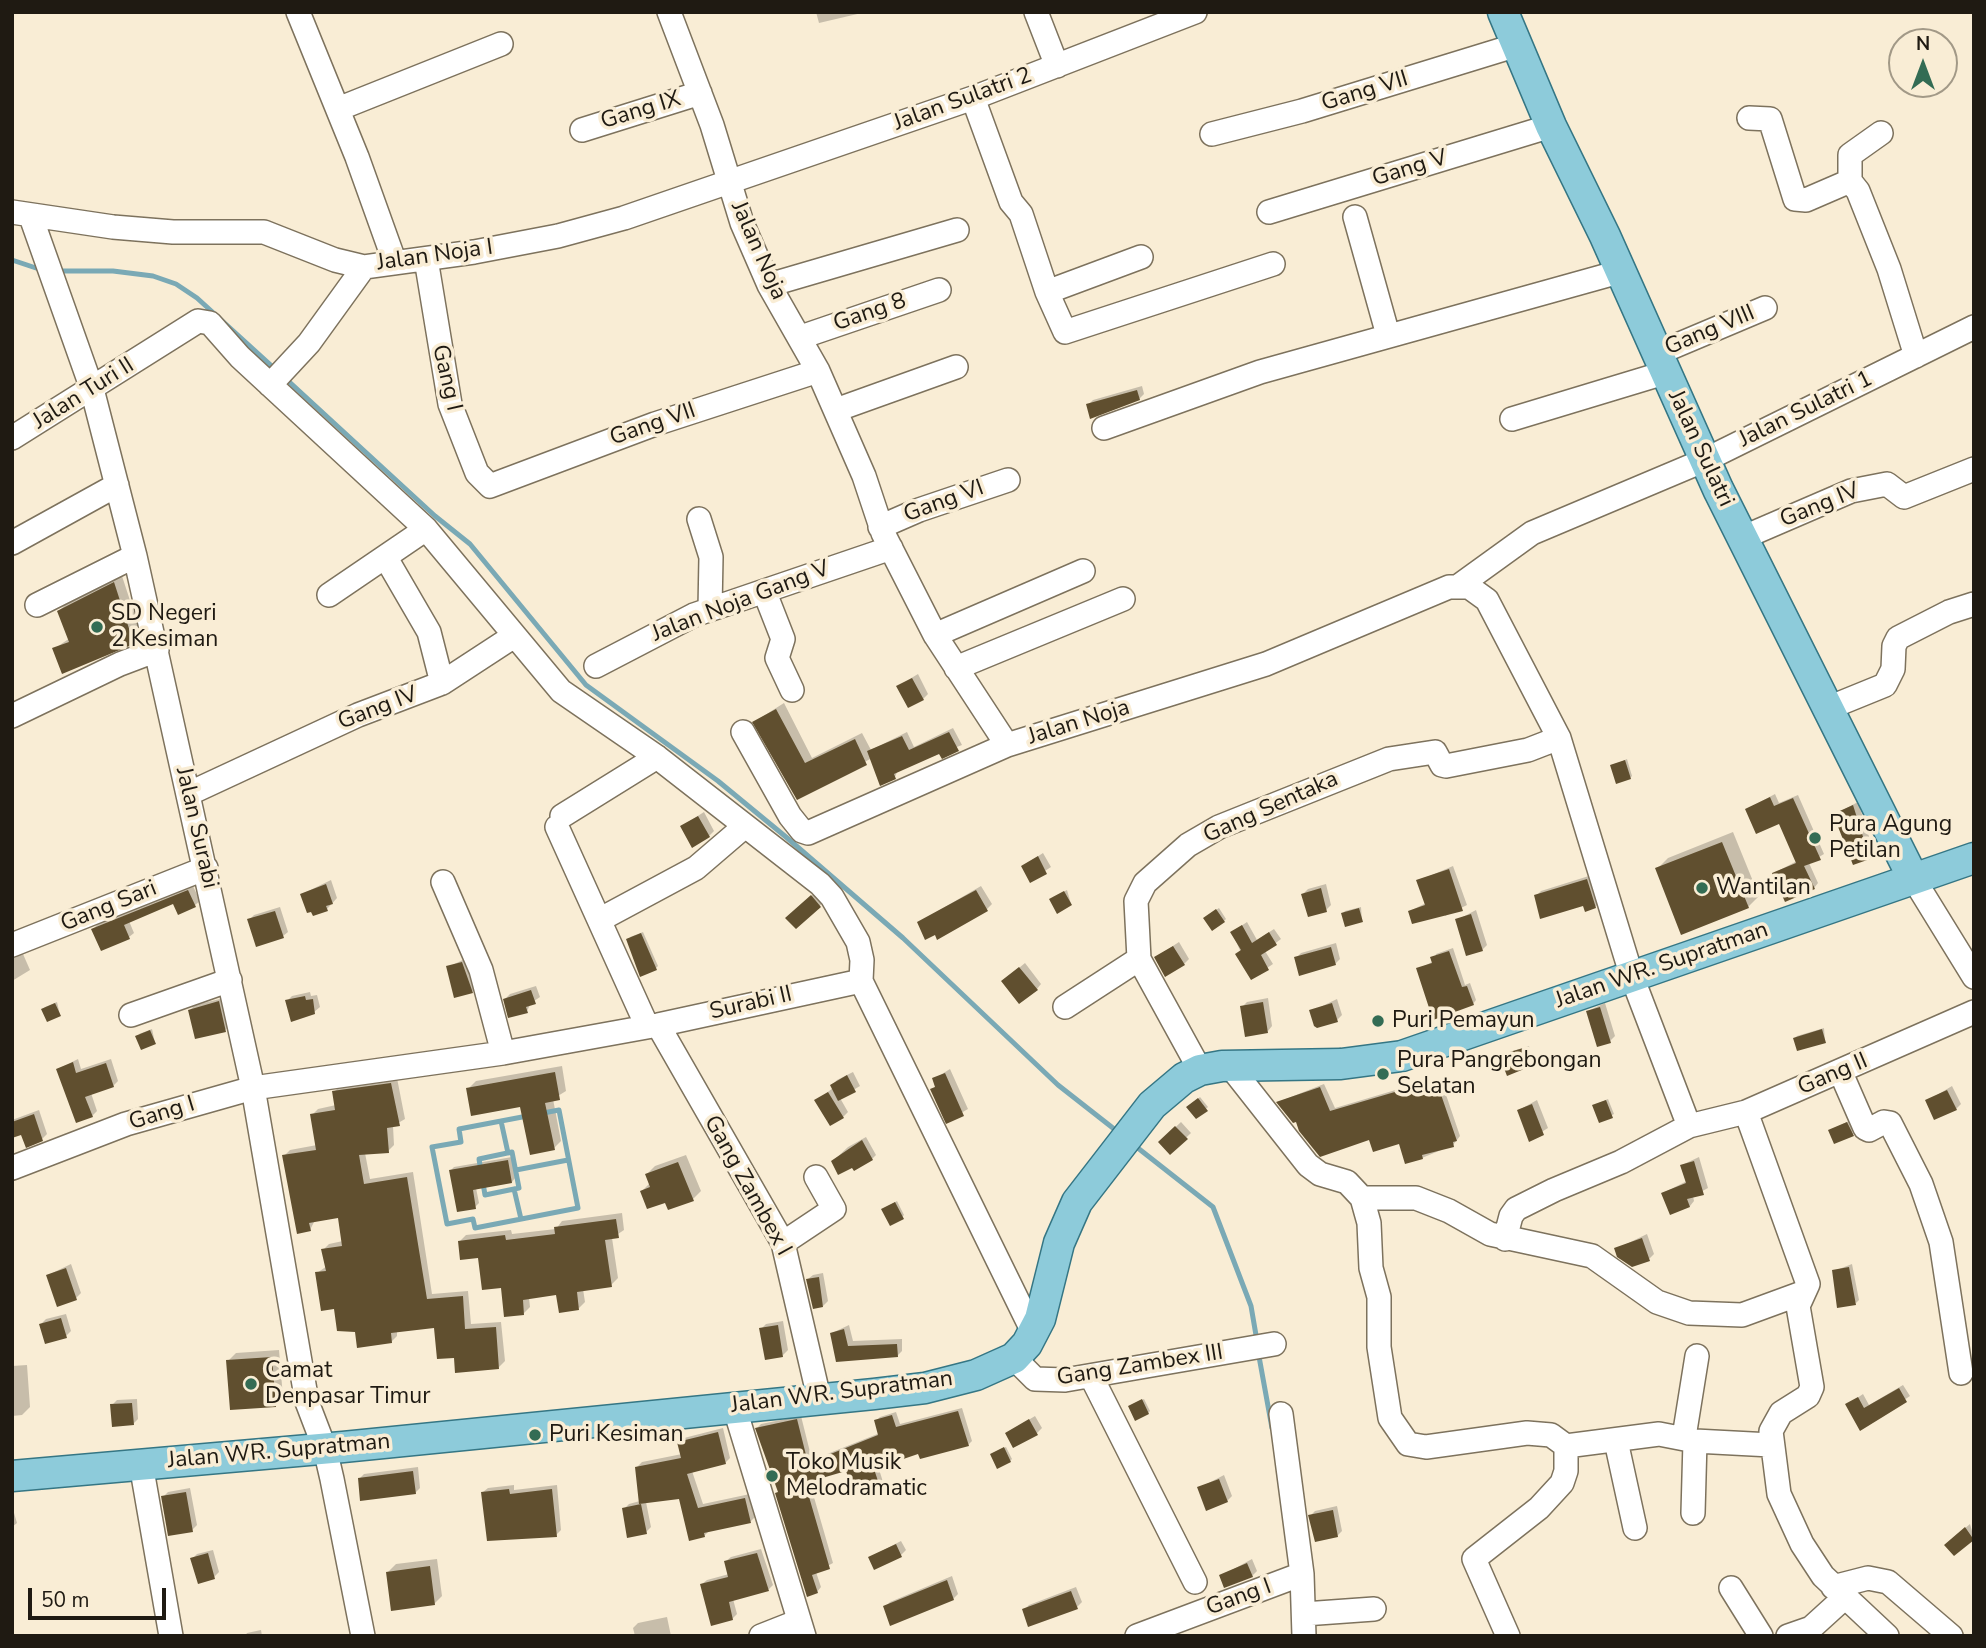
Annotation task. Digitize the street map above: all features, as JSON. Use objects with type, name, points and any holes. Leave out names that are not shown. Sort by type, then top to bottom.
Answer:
[{"type":"main road","name":"Jalan Sulatri","points":[[1508,13],[1517,44],[1550,126],[1705,460],[1826,709],[1913,878]]},
{"type":"main road","name":"Jalan WR. Supratman","points":[[12,1476],[325,1448],[925,1388],[976,1375],[1014,1358],[1034,1334],[1046,1301],[1053,1263],[1071,1213],[1162,1095],[1200,1070],[1230,1066],[1332,1065],[1394,1058],[1974,858]]},
{"type":"street","points":[[298,12],[338,109],[395,264]]},
{"type":"street","name":"Jalan Noja","points":[[669,12],[700,93],[734,203],[769,285],[801,337],[836,410],[864,476],[880,527],[934,635],[1007,745],[1266,664],[1460,585]]},
{"type":"street","points":[[1036,12],[1057,66]]},
{"type":"street","name":"Jalan Sulatri 2","points":[[729,180],[973,98],[1195,12]]},
{"type":"street","points":[[338,109],[500,44]]},
{"type":"street","name":"Gang VII","points":[[1213,134],[1315,107],[1517,44]]},
{"type":"street","name":"Gang IX","points":[[582,130],[700,93]]},
{"type":"street","points":[[973,98],[1011,202],[1021,214],[1062,330],[1069,333],[1273,264]]},
{"type":"street","points":[[1749,118],[1770,119],[1798,201],[1850,181]]},
{"type":"street","name":"Gang V","points":[[1269,212],[1550,126]]},
{"type":"street","points":[[1881,133],[1850,155],[1850,181],[1858,191],[1889,269],[1916,356]]},
{"type":"street","name":"Jalan Noja I","points":[[27,222],[173,232],[264,232],[335,260],[364,267],[426,259],[598,226],[729,180]]},
{"type":"street","points":[[1355,216],[1388,335]]},
{"type":"street","name":"Jalan Surabi","points":[[27,222],[92,389],[135,556],[253,1088],[305,1393],[325,1448],[363,1636]]},
{"type":"street","points":[[769,285],[957,230]]},
{"type":"street","points":[[1047,292],[1141,257]]},
{"type":"street","name":"Gang I","points":[[426,259],[450,404],[477,473],[490,486]]},
{"type":"street","points":[[364,267],[295,358],[272,383],[426,529],[567,696],[657,757],[820,884],[832,897],[858,942],[862,960],[861,981],[1034,1334]]},
{"type":"street","points":[[1104,428],[1260,372],[1619,272]]},
{"type":"street","name":"Gang 8","points":[[801,337],[939,290]]},
{"type":"street","name":"Gang VIII","points":[[1512,419],[1660,363],[1765,308]]},
{"type":"street","name":"Jalan Turi II","points":[[12,438],[198,321],[207,321],[272,383]]},
{"type":"street","name":"Jalan Sulatri 1","points":[[1460,585],[1532,533],[1705,460],[1974,327]]},
{"type":"street","points":[[836,410],[956,367]]},
{"type":"street","name":"Gang VII","points":[[490,486],[655,424],[818,371]]},
{"type":"street","name":"Gang IV","points":[[1742,538],[1851,491],[1886,484],[1903,497],[1974,470]]},
{"type":"street","name":"Gang VI","points":[[880,527],[919,510],[1008,480]]},
{"type":"street","points":[[12,543],[117,485]]},
{"type":"street","points":[[699,519],[710,550],[710,609]]},
{"type":"street","points":[[329,595],[426,529]]},
{"type":"street","name":"Jalan Noja Gang V","points":[[596,666],[675,623],[891,548]]},
{"type":"street","points":[[37,605],[135,556]]},
{"type":"street","name":"Gang IV","points":[[188,794],[358,715],[442,683],[429,632],[386,558]]},
{"type":"street","points":[[1487,564],[1487,600],[1559,738],[1632,977],[1689,1126]]},
{"type":"street","points":[[934,635],[1083,570]]},
{"type":"street","points":[[1460,585],[1487,600]]},
{"type":"street","points":[[765,593],[783,639],[777,658],[792,690]]},
{"type":"street","points":[[956,668],[1123,599]]},
{"type":"street","points":[[1826,709],[1885,685],[1893,669],[1894,646],[1898,638],[1949,612],[1974,604]]},
{"type":"street","points":[[442,683],[514,636]]},
{"type":"street","points":[[12,716],[120,664],[157,650]]},
{"type":"street","points":[[743,732],[790,816],[802,831],[808,833],[1007,745]]},
{"type":"street","name":"Gang Sentaka","points":[[1200,1070],[1139,959],[1136,901],[1144,883],[1188,845],[1219,827],[1405,755],[1435,752],[1442,765],[1447,766],[1528,750],[1559,738]]},
{"type":"street","name":"Gang Zambex I","points":[[657,757],[559,821],[601,919],[652,1026],[783,1243],[820,1398]]},
{"type":"street","points":[[601,919],[696,868],[745,825]]},
{"type":"street","name":"Gang Sari","points":[[12,946],[206,868]]},
{"type":"street","points":[[1913,878],[1974,977]]},
{"type":"street","points":[[443,882],[481,970],[503,1053]]},
{"type":"street","points":[[1065,1007],[1139,959]]},
{"type":"street","points":[[131,1015],[230,980]]},
{"type":"street","name":"Surabi II","points":[[253,1088],[503,1053],[652,1026],[861,981]]},
{"type":"street","name":"Gang II","points":[[1505,1239],[1511,1216],[1516,1209],[1621,1162],[1689,1126],[1746,1112],[1841,1073],[1974,1012]]},
{"type":"street","points":[[1230,1066],[1308,1165],[1327,1177],[1347,1182],[1362,1198],[1369,1223],[1371,1268],[1379,1297],[1379,1347],[1388,1411],[1395,1429],[1414,1447],[1527,1433],[1552,1435],[1566,1446],[1659,1434],[1771,1445]]},
{"type":"street","points":[[1841,1073],[1865,1128],[1889,1122],[1921,1184],[1941,1242],[1961,1373]]},
{"type":"street","name":"Gang I","points":[[12,1168],[159,1114],[253,1088]]},
{"type":"street","points":[[1746,1112],[1808,1286],[1798,1302],[1812,1387],[1808,1396],[1775,1420],[1771,1445],[1784,1506],[1812,1560],[1838,1592],[1886,1636]]},
{"type":"street","points":[[783,1243],[834,1209],[816,1177]]},
{"type":"street","points":[[1362,1198],[1416,1198],[1505,1239],[1592,1256],[1657,1303],[1689,1313],[1742,1315],[1802,1293]]},
{"type":"street","name":"Gang Zambex III","points":[[1014,1358],[1035,1379],[1092,1378],[1265,1346]]},
{"type":"street","points":[[1693,1513],[1690,1439],[1698,1356]]},
{"type":"street","points":[[1092,1378],[1195,1582]]},
{"type":"street","points":[[734,1406],[801,1629],[761,1636]]},
{"type":"street","points":[[1281,1414],[1296,1577],[1304,1625],[1374,1609]]},
{"type":"street","points":[[1616,1441],[1635,1528]]},
{"type":"street","points":[[1508,1636],[1474,1559],[1539,1508],[1562,1483],[1566,1471],[1566,1446]]},
{"type":"street","points":[[141,1464],[171,1636]]},
{"type":"street","name":"Gang I","points":[[1137,1636],[1296,1577]]},
{"type":"street","points":[[1788,1636],[1811,1628],[1838,1592],[1868,1578],[1888,1582],[1951,1636]]},
{"type":"street","points":[[1731,1588],[1761,1636]]},
{"type":"building","points":[[1137,390],[1140,400],[1090,419],[1086,404]]},
{"type":"building","name":"SD Negeri 2 Kesiman","points":[[114,582],[134,644],[62,674],[52,648],[69,642],[57,611]]},
{"type":"building","points":[[912,678],[924,700],[908,708],[896,686]]},
{"type":"building","points":[[776,709],[805,763],[855,739],[867,765],[797,800],[752,722]]},
{"type":"building","points":[[949,732],[959,751],[942,759],[939,754],[894,774],[896,779],[880,786],[867,751],[902,736],[909,750]]},
{"type":"building","points":[[1625,760],[1631,779],[1616,784],[1610,765]]},
{"type":"building","points":[[1770,797],[1774,806],[1793,798],[1821,860],[1804,866],[1815,889],[1785,902],[1772,873],[1796,863],[1779,824],[1756,834],[1745,809]]},
{"type":"building","points":[[1853,805],[1870,859],[1853,865],[1833,814]]},
{"type":"building","points":[[698,816],[710,837],[692,848],[680,826]]},
{"type":"building","name":"Wantilan","points":[[1722,842],[1749,908],[1681,935],[1655,868]]},
{"type":"building","points":[[1038,856],[1047,874],[1030,883],[1021,866]]},
{"type":"building","points":[[1449,869],[1463,911],[1412,924],[1408,911],[1425,905],[1416,880]]},
{"type":"building","points":[[1587,879],[1596,908],[1585,912],[1583,906],[1540,919],[1534,895]]},
{"type":"building","points":[[326,884],[333,904],[326,906],[328,911],[313,916],[311,912],[307,913],[300,894]]},
{"type":"building","points":[[1321,888],[1327,912],[1308,917],[1301,894]]},
{"type":"building","points":[[188,890],[196,907],[178,915],[173,904],[124,925],[130,939],[101,951],[91,929]]},
{"type":"building","points":[[976,890],[988,911],[937,940],[935,935],[925,940],[917,922]]},
{"type":"building","points":[[1064,891],[1072,905],[1057,914],[1049,899]]},
{"type":"building","points":[[811,895],[821,907],[796,929],[785,918]]},
{"type":"building","points":[[1359,908],[1363,922],[1345,927],[1341,913]]},
{"type":"building","points":[[1216,909],[1225,922],[1212,931],[1203,918]]},
{"type":"building","points":[[275,911],[284,938],[256,947],[247,919]]},
{"type":"building","points":[[1471,914],[1483,951],[1466,956],[1455,919]]},
{"type":"building","points":[[1242,925],[1252,943],[1269,932],[1277,945],[1261,955],[1269,970],[1251,980],[1235,954],[1241,950],[1230,932]]},
{"type":"building","points":[[641,933],[657,970],[640,977],[626,939]]},
{"type":"building","points":[[1173,946],[1185,965],[1165,977],[1154,957]]},
{"type":"building","points":[[1331,947],[1336,965],[1299,976],[1294,957]]},
{"type":"building","points":[[1449,951],[1462,987],[1467,986],[1474,1005],[1433,1020],[1416,968],[1432,963],[1430,957]]},
{"type":"building","points":[[462,962],[473,993],[454,998],[446,966]]},
{"type":"building","points":[[1019,967],[1038,990],[1019,1004],[1001,981]]},
{"type":"building","points":[[531,990],[536,1004],[526,1007],[528,1013],[508,1018],[503,999]]},
{"type":"building","points":[[305,996],[306,1000],[313,999],[315,1014],[291,1022],[285,1000]]},
{"type":"building","points":[[219,1001],[226,1032],[195,1039],[188,1010]]},
{"type":"building","points":[[1263,1002],[1268,1033],[1245,1037],[1240,1006]]},
{"type":"building","points":[[55,1003],[61,1016],[47,1022],[41,1009]]},
{"type":"building","points":[[1332,1003],[1338,1022],[1317,1028],[1314,1026],[1309,1010]]},
{"type":"building","points":[[1600,1007],[1611,1043],[1597,1047],[1586,1011]]},
{"type":"building","points":[[1822,1029],[1826,1043],[1797,1051],[1793,1038]]},
{"type":"building","points":[[150,1030],[156,1044],[141,1050],[135,1036]]},
{"type":"building","points":[[1527,1047],[1534,1065],[1507,1076],[1499,1055]]},
{"type":"building","points":[[73,1062],[76,1073],[106,1063],[114,1087],[85,1097],[93,1117],[76,1123],[56,1069]]},
{"type":"building","points":[[555,1072],[560,1100],[545,1103],[555,1150],[530,1155],[520,1107],[471,1116],[466,1088]]},
{"type":"building","points":[[945,1073],[964,1116],[946,1124],[930,1089],[935,1087],[932,1078]]},
{"type":"building","points":[[847,1075],[856,1092],[838,1101],[830,1085]]},
{"type":"building","points":[[391,1083],[400,1126],[387,1128],[389,1153],[359,1155],[364,1184],[407,1177],[427,1299],[463,1296],[465,1329],[496,1327],[499,1369],[455,1373],[454,1358],[437,1359],[434,1328],[391,1333],[392,1343],[357,1348],[355,1332],[337,1331],[334,1309],[321,1311],[315,1272],[326,1271],[321,1249],[342,1246],[338,1218],[309,1223],[311,1231],[297,1234],[282,1155],[316,1150],[310,1114],[335,1110],[332,1091]]},
{"type":"building","points":[[1437,1083],[1457,1141],[1453,1142],[1454,1147],[1422,1155],[1423,1159],[1405,1164],[1399,1144],[1373,1152],[1369,1140],[1320,1157],[1299,1131],[1296,1122],[1293,1123],[1276,1102],[1320,1087],[1330,1111],[1405,1089],[1406,1092]]},
{"type":"building","points":[[1947,1090],[1957,1110],[1934,1120],[1925,1100]]},
{"type":"building","points":[[828,1092],[844,1118],[830,1126],[814,1100]]},
{"type":"building","points":[[1198,1098],[1208,1111],[1196,1119],[1186,1107]]},
{"type":"building","points":[[1606,1100],[1613,1118],[1599,1123],[1592,1105]]},
{"type":"building","points":[[1532,1104],[1544,1135],[1529,1142],[1517,1110]]},
{"type":"building","points":[[34,1114],[43,1141],[26,1148],[21,1135],[12,1138],[12,1122]]},
{"type":"building","points":[[1847,1122],[1854,1136],[1834,1144],[1828,1130]]},
{"type":"building","points":[[1175,1126],[1188,1139],[1170,1155],[1158,1142]]},
{"type":"building","points":[[862,1140],[873,1160],[854,1171],[852,1168],[838,1175],[831,1161]]},
{"type":"building","points":[[508,1160],[512,1183],[473,1190],[476,1209],[457,1212],[449,1170]]},
{"type":"building","points":[[1694,1161],[1704,1195],[1687,1199],[1690,1207],[1670,1215],[1661,1193],[1686,1183],[1680,1165]]},
{"type":"building","points":[[678,1162],[694,1201],[668,1210],[665,1203],[647,1209],[640,1191],[650,1187],[645,1174]]},
{"type":"building","points":[[895,1202],[904,1219],[890,1226],[881,1209]]},
{"type":"building","points":[[616,1219],[619,1238],[605,1240],[612,1287],[577,1292],[579,1310],[559,1313],[556,1295],[523,1300],[524,1315],[504,1317],[501,1288],[482,1290],[478,1258],[460,1260],[458,1241],[505,1235],[506,1240],[555,1234],[554,1227]]},
{"type":"building","points":[[1642,1238],[1650,1261],[1632,1267],[1617,1257],[1614,1248]]},
{"type":"building","points":[[1849,1267],[1856,1305],[1837,1308],[1832,1270]]},
{"type":"building","points":[[66,1268],[77,1300],[57,1307],[46,1275]]},
{"type":"building","points":[[819,1277],[823,1307],[813,1309],[806,1279]]},
{"type":"building","points":[[61,1318],[67,1338],[45,1344],[39,1324]]},
{"type":"building","points":[[778,1325],[783,1357],[765,1360],[759,1328]]},
{"type":"building","points":[[844,1329],[848,1346],[897,1344],[898,1357],[836,1362],[830,1333]]},
{"type":"building","name":"Camat Denpasar Timur","points":[[272,1357],[276,1407],[230,1410],[226,1360]]},
{"type":"building","points":[[1899,1388],[1907,1402],[1860,1431],[1845,1404],[1858,1397],[1864,1408]]},
{"type":"building","points":[[1142,1399],[1149,1414],[1135,1421],[1128,1406]]},
{"type":"building","points":[[132,1403],[134,1425],[112,1427],[110,1404]]},
{"type":"building","points":[[958,1411],[969,1446],[920,1459],[918,1454],[874,1469],[880,1487],[854,1495],[846,1471],[805,1483],[830,1569],[812,1575],[818,1593],[807,1597],[775,1493],[778,1492],[755,1428],[797,1419],[808,1463],[878,1435],[874,1420],[892,1415],[896,1427]]},
{"type":"building","points":[[1029,1419],[1038,1435],[1013,1448],[1005,1433]]},
{"type":"building","points":[[718,1432],[726,1464],[687,1474],[698,1508],[745,1498],[751,1523],[704,1533],[705,1537],[689,1541],[679,1499],[639,1504],[635,1467],[681,1458],[677,1442]]},
{"type":"building","points":[[1004,1447],[1011,1462],[997,1469],[990,1454]]},
{"type":"building","points":[[413,1471],[416,1494],[360,1501],[358,1478]]},
{"type":"building","points":[[1219,1479],[1228,1502],[1206,1511],[1197,1487]]},
{"type":"building","points":[[509,1489],[510,1494],[552,1489],[557,1537],[487,1541],[481,1492]]},
{"type":"building","points":[[186,1492],[193,1532],[168,1536],[161,1496]]},
{"type":"building","points":[[641,1504],[647,1534],[627,1538],[622,1508]]},
{"type":"building","points":[[1333,1510],[1338,1537],[1315,1542],[1308,1515]]},
{"type":"building","points":[[1965,1527],[1974,1540],[1954,1556],[1944,1545]]},
{"type":"building","points":[[896,1544],[902,1557],[874,1570],[868,1557]]},
{"type":"building","points":[[208,1553],[215,1579],[198,1584],[190,1558]]},
{"type":"building","points":[[757,1553],[769,1591],[729,1602],[733,1620],[711,1626],[700,1584],[728,1577],[724,1561]]},
{"type":"building","points":[[1247,1563],[1253,1577],[1224,1588],[1219,1575]]},
{"type":"building","points":[[430,1566],[435,1605],[391,1611],[386,1572]]},
{"type":"building","points":[[947,1580],[954,1600],[890,1626],[883,1606]]},
{"type":"building","points":[[1071,1591],[1078,1609],[1028,1627],[1022,1609]]},
{"type":"waterway","points":[[12,260],[42,270]]},
{"type":"waterway","points":[[56,271],[113,271],[153,276],[176,284],[197,298],[275,369]]},
{"type":"waterway","points":[[285,378],[435,516],[470,544],[586,685],[718,781],[786,837],[903,938],[1058,1085],[1118,1132]]},
{"type":"waterway","points":[[559,1110],[578,1208],[475,1228],[473,1219],[447,1224],[432,1147],[461,1142],[459,1129],[559,1110]]},
{"type":"waterway","points":[[501,1121],[508,1153]]},
{"type":"waterway","points":[[1134,1145],[1213,1207],[1251,1306],[1257,1341]]},
{"type":"waterway","points":[[512,1152],[519,1188],[485,1195],[479,1159],[512,1152]]},
{"type":"waterway","points":[[516,1170],[568,1160]]},
{"type":"waterway","points":[[514,1189],[521,1219]]},
{"type":"waterway","points":[[1258,1351],[1272,1428]]},
{"type":"place","name":"SD Negeri 2 Kesiman","points":[[97,627]]},
{"type":"place","name":"Pura Agung Petilan","points":[[1815,838]]},
{"type":"place","name":"Wantilan","points":[[1702,888]]},
{"type":"place","name":"Puri Pemayun","points":[[1378,1021]]},
{"type":"place","name":"Pura Pangrebongan Selatan","points":[[1383,1074]]},
{"type":"place","name":"Camat Denpasar Timur","points":[[251,1384]]},
{"type":"place","name":"Puri Kesiman","points":[[535,1435]]},
{"type":"place","name":"Toko Musik Melodramatic","points":[[772,1476]]}]
